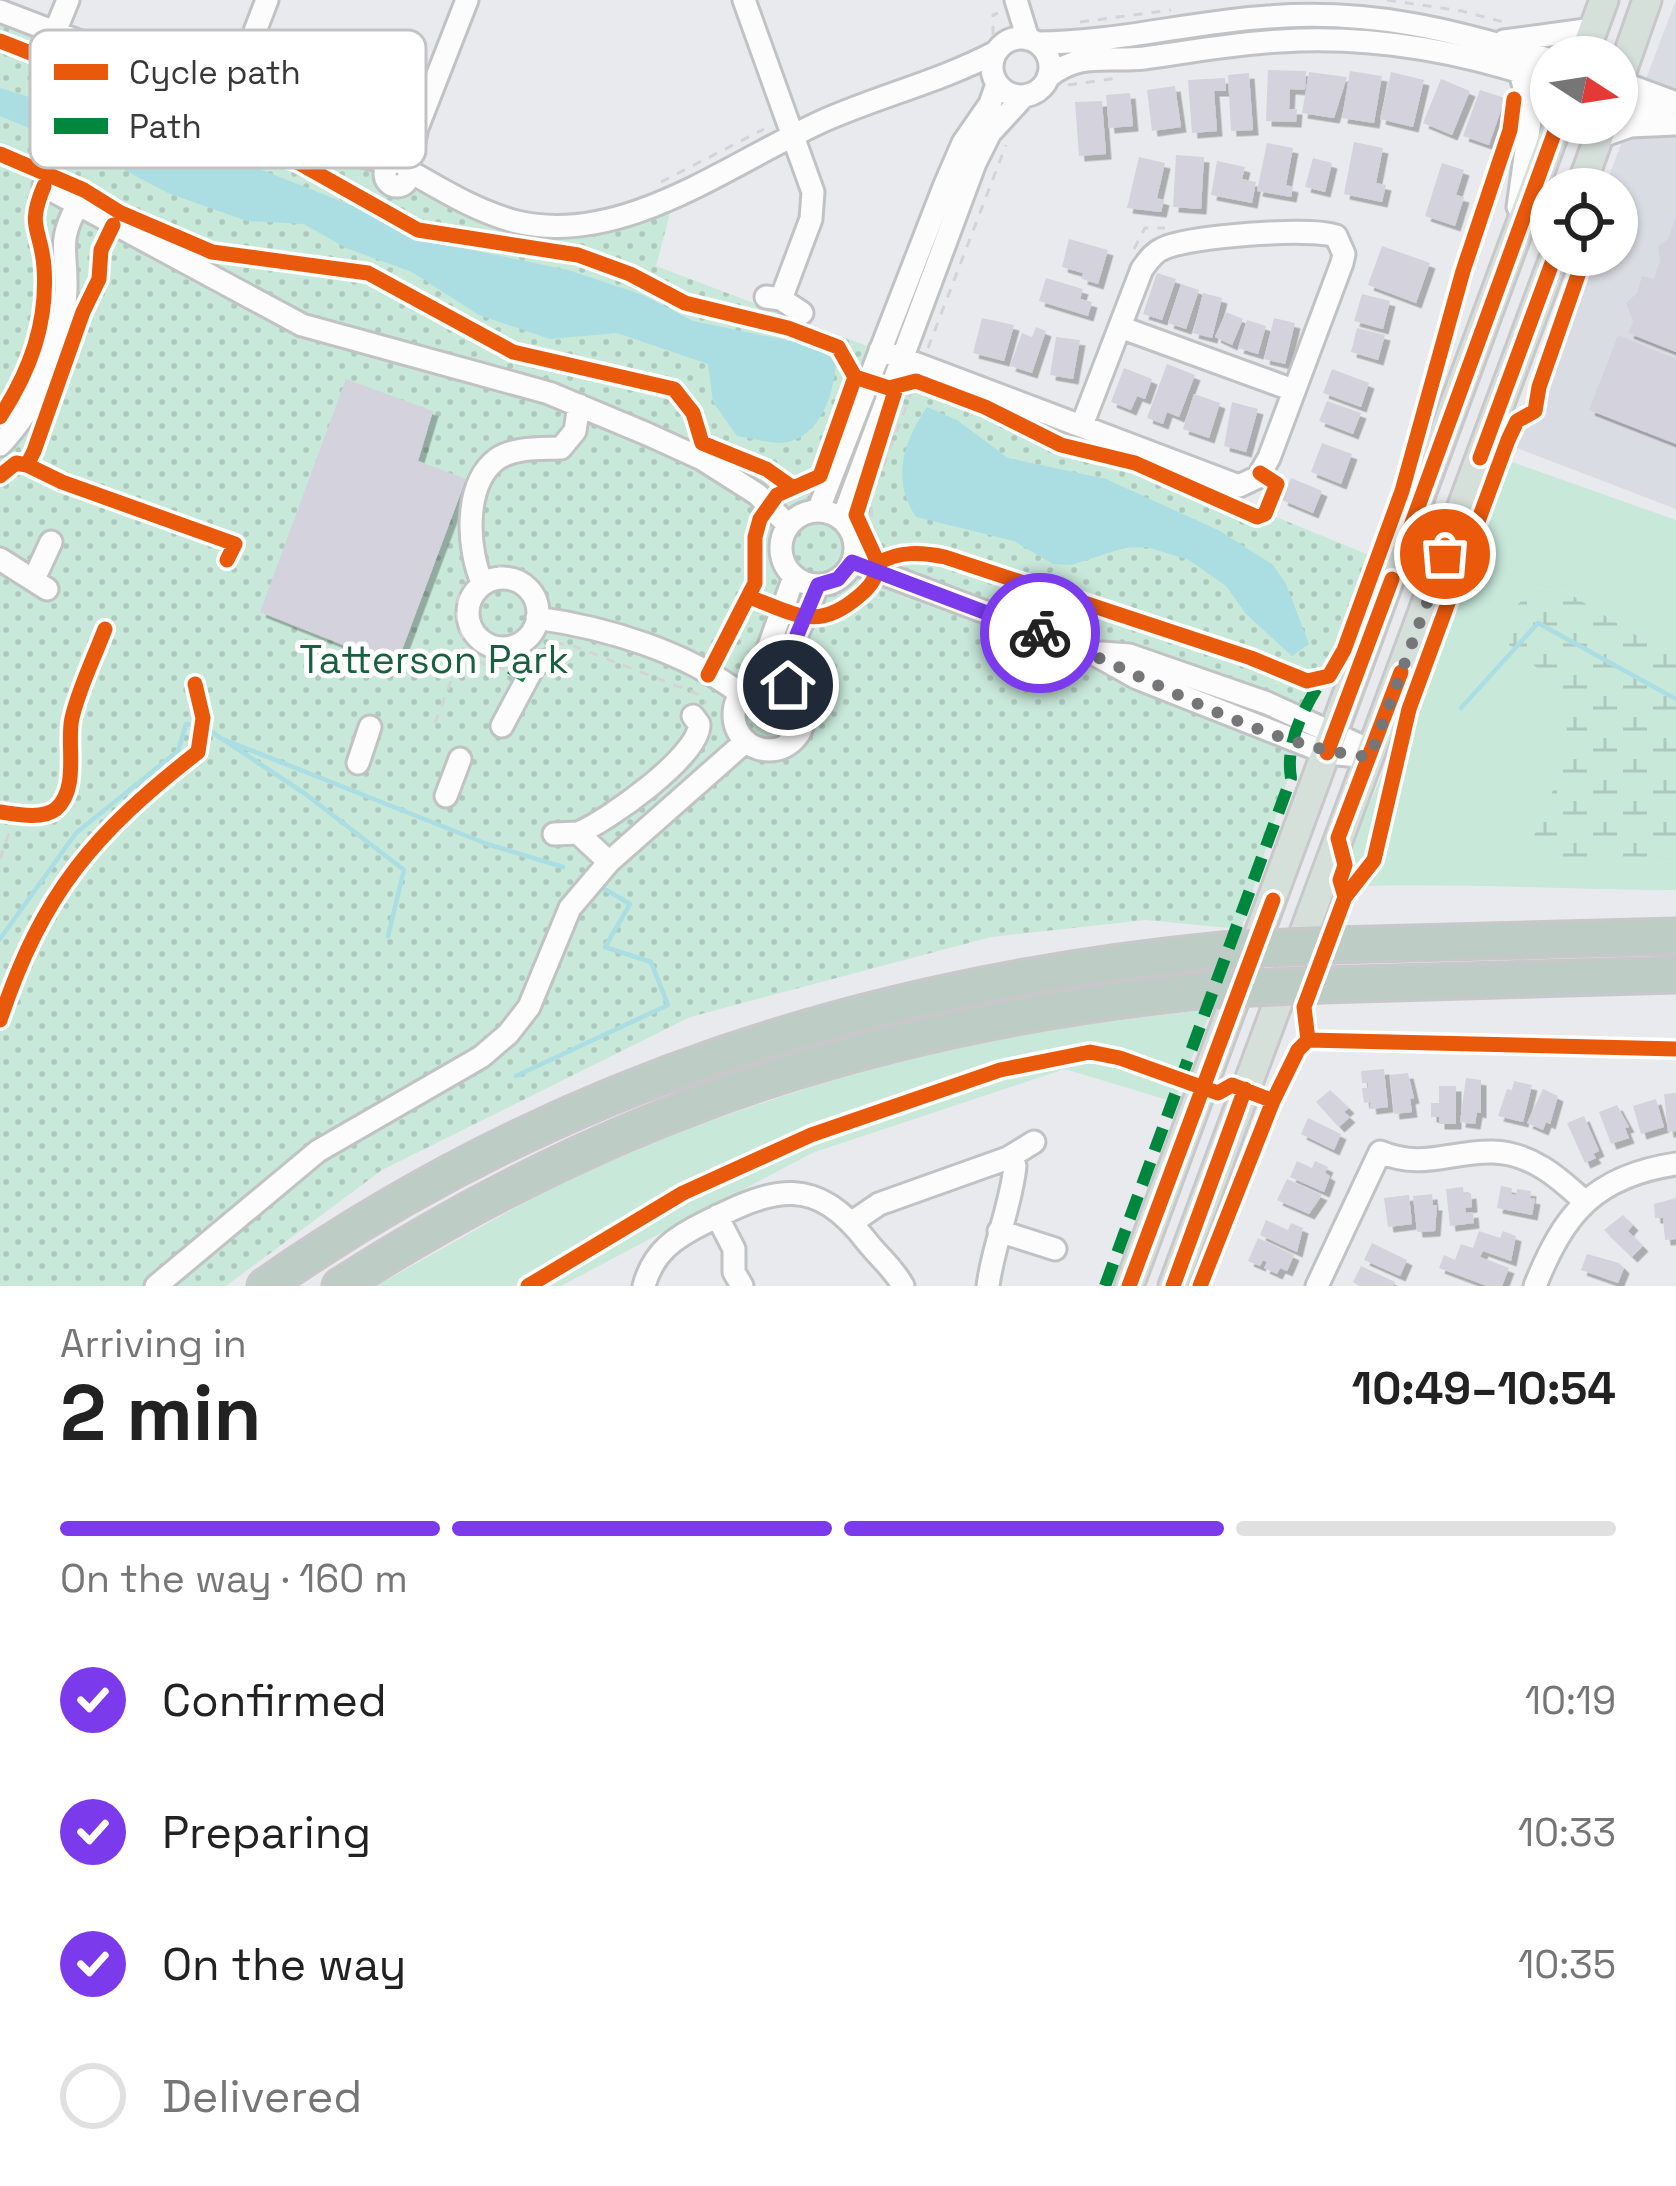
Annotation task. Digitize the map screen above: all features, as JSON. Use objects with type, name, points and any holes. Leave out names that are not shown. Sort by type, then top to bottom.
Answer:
[{"type":"highway","points":[[265,1286],[376,1211],[501,1143],[706,1058],[863,1009],[1093,964],[1222,950],[1676,936]]},
{"type":"highway","points":[[340,1286],[516,1181],[587,1148],[726,1093],[884,1044],[1062,1008],[1208,990],[1676,975]]},
{"type":"main road","points":[[1590,36],[1604,0]]},
{"type":"main road","points":[[1635,36],[1647,0]]},
{"type":"main road","points":[[1129,1286],[1550,144]]},
{"type":"main road","points":[[1173,1286],[1547,276]]},
{"type":"street","points":[[57,30],[68,0]]},
{"type":"street","points":[[256,30],[268,0]]},
{"type":"street","points":[[426,104],[466,0]]},
{"type":"street","points":[[744,0],[813,192],[813,211],[774,298],[802,313]]},
{"type":"street","points":[[1010,4],[1013,42],[991,70],[995,82],[1009,94],[1024,96]]},
{"type":"street","points":[[0,11],[51,30]]},
{"type":"street","points":[[394,168],[519,222],[588,226],[656,204],[790,126],[946,77],[1013,42],[1078,43],[1268,16],[1412,21],[1489,52],[1530,75]]},
{"type":"street","points":[[1489,52],[1593,29]]},
{"type":"street","points":[[842,520],[905,364],[975,163],[999,121],[1024,96],[1052,82],[1068,62],[1124,60],[1284,40],[1360,41],[1530,57]]},
{"type":"street","points":[[1013,42],[1049,58],[1052,82]]},
{"type":"street","points":[[1512,250],[1531,114],[1520,72]]},
{"type":"street","points":[[946,77],[995,82]]},
{"type":"street","points":[[818,511],[905,364],[956,159],[990,104],[995,82]]},
{"type":"street","points":[[1638,93],[1676,103]]},
{"type":"street","points":[[1638,101],[1676,124]]},
{"type":"street","points":[[1638,125],[1676,124]]},
{"type":"street","points":[[44,186],[302,325],[549,393],[702,459],[757,494],[788,526]]},
{"type":"street","points":[[0,445],[47,376],[66,293],[63,232],[76,206]]},
{"type":"street","points":[[905,364],[1239,486],[1258,477],[1269,458],[1342,263],[1342,245],[1333,234],[1309,231],[1204,240],[1157,250],[1142,269],[1082,425]]},
{"type":"street","points":[[1120,327],[1294,390]]},
{"type":"street","points":[[481,578],[507,578],[527,587],[538,618],[527,638],[509,647],[491,646],[476,634],[468,613],[481,578],[472,539],[474,498],[482,476],[498,458],[524,449],[561,448],[575,431],[579,406]]},
{"type":"street","points":[[818,511],[842,520],[854,539],[852,562],[838,579],[818,585],[794,577],[781,553],[788,526],[818,511]]},
{"type":"street","points":[[0,559],[41,584],[51,542]]},
{"type":"street","points":[[852,562],[880,565],[1089,651],[1137,678],[1371,754]]},
{"type":"street","points":[[538,618],[616,634],[748,688],[771,680],[788,685],[802,703],[803,726],[778,749],[767,750],[746,741],[735,714],[748,688],[794,577]]},
{"type":"street","points":[[788,685],[797,635],[818,585]]},
{"type":"street","points":[[502,726],[535,664],[547,652]]},
{"type":"street","points":[[554,834],[578,833],[618,812],[696,742],[703,713]]},
{"type":"street","points":[[358,763],[370,727]]},
{"type":"street","points":[[156,1286],[317,1151],[481,1058],[508,1034],[529,1006],[570,908],[609,862],[746,741]]},
{"type":"street","points":[[446,796],[460,759]]},
{"type":"street","points":[[578,833],[609,862]]},
{"type":"street","points":[[854,1221],[878,1204],[1008,1159],[1034,1142]]},
{"type":"street","points":[[1317,1286],[1380,1152],[1414,1162],[1492,1152],[1512,1154],[1543,1167],[1584,1202]]},
{"type":"street","points":[[988,1286],[1013,1182],[1015,1166],[1008,1159]]},
{"type":"street","points":[[1535,1286],[1554,1239],[1584,1202],[1618,1179],[1676,1164]]},
{"type":"street","points":[[644,1286],[649,1266],[664,1247],[759,1196],[782,1191],[842,1211],[903,1286]]},
{"type":"street","points":[[717,1216],[734,1249],[734,1272],[742,1286]]},
{"type":"street","points":[[998,1232],[1055,1250]]},
{"type":"path","points":[[1387,0],[1520,26]]},
{"type":"path","points":[[1010,4],[993,15],[1013,42]]},
{"type":"path","points":[[1069,23],[1183,8]]},
{"type":"path","points":[[1052,82],[1118,78]]},
{"type":"path","points":[[906,554],[880,565],[856,515],[857,502],[905,364],[1011,132],[999,121]]},
{"type":"path","points":[[662,181],[790,126]]},
{"type":"path","points":[[1133,250],[1145,228],[1162,228]]},
{"type":"path","points":[[905,364],[933,387]]},
{"type":"path","points":[[435,723],[462,655],[464,640],[456,625],[455,607],[481,578],[524,577],[533,585]]},
{"type":"path","points":[[547,652],[571,645],[679,686],[700,695],[703,713]]},
{"type":"path","points":[[462,655],[498,670],[522,659]]},
{"type":"path","points":[[0,812],[24,815]]},
{"type":"path","points":[[0,859],[10,826]]},
{"type":"shaded area","points":[[1676,0],[1676,509],[1514,447],[1574,276],[1638,276],[1638,168],[1612,168],[1621,144],[1638,144],[1638,100]]},
{"type":"green space","name":"Tatterson Park","points":[[0,19],[30,31],[30,168],[365,168],[391,192],[415,191],[499,223],[549,232],[620,226],[672,206],[656,266],[862,344],[1369,555],[1290,771],[1241,929],[1145,920],[991,937],[690,1017],[382,1170],[226,1286],[0,1286]]},
{"type":"green space","points":[[1512,462],[1676,520],[1676,660],[1565,591],[1536,588],[1509,612],[1509,645],[1569,693],[1558,772],[1528,845],[1655,863],[1676,861],[1676,890],[1335,887]]},
{"type":"green space","points":[[1536,588],[1565,591],[1676,660],[1676,861],[1531,855],[1528,845],[1558,772],[1568,709],[1568,693],[1509,645],[1509,612]]},
{"type":"green space","points":[[1211,1010],[1174,1102],[1065,1069],[812,1153],[561,1286],[376,1286],[559,1183],[694,1126],[840,1077],[1032,1025]]},
{"type":"water","points":[[0,88],[30,97],[30,129],[0,116]]},
{"type":"water","points":[[120,168],[257,168],[453,246],[568,270],[643,295],[693,321],[809,345],[836,360],[833,384],[818,420],[800,437],[776,443],[737,436],[713,402],[708,364],[617,333],[550,339],[479,315],[412,272],[346,248],[304,224],[247,221],[168,193]]},
{"type":"water","points":[[927,407],[957,420],[1008,458],[1106,479],[1220,531],[1273,565],[1286,584],[1309,644],[1292,656],[1246,614],[1226,586],[1189,560],[1147,547],[1124,548],[1071,565],[1053,564],[1014,541],[916,517],[904,489],[903,461]]},
{"type":"building","points":[[1268,70],[1306,71],[1305,90],[1290,89],[1289,109],[1297,109],[1296,122],[1266,121]]},
{"type":"building","points":[[1350,71],[1382,76],[1374,123],[1342,118]]},
{"type":"building","points":[[1309,72],[1347,77],[1334,118],[1302,113]]},
{"type":"building","points":[[1391,72],[1424,80],[1413,127],[1380,119]]},
{"type":"building","points":[[1249,73],[1253,130],[1231,131],[1228,75]]},
{"type":"building","points":[[1225,78],[1226,91],[1214,91],[1217,131],[1192,133],[1188,80]]},
{"type":"building","points":[[1441,79],[1470,91],[1452,135],[1423,123]]},
{"type":"building","points":[[1175,86],[1181,127],[1152,131],[1147,90]]},
{"type":"building","points":[[1480,90],[1505,98],[1489,145],[1463,136]]},
{"type":"building","points":[[1130,93],[1133,126],[1109,128],[1106,95]]},
{"type":"building","points":[[1102,101],[1106,154],[1079,156],[1075,102]]},
{"type":"building","points":[[1354,142],[1383,148],[1376,183],[1386,185],[1382,202],[1344,194]]},
{"type":"building","points":[[1267,143],[1293,148],[1286,185],[1293,187],[1291,197],[1257,191]]},
{"type":"building","points":[[1176,155],[1204,157],[1201,209],[1173,207]]},
{"type":"building","points":[[1139,157],[1165,163],[1157,198],[1164,200],[1161,212],[1127,208]]},
{"type":"building","points":[[1313,158],[1332,163],[1325,192],[1305,187]]},
{"type":"building","points":[[1217,161],[1245,167],[1242,179],[1256,182],[1252,203],[1211,195]]},
{"type":"building","points":[[1442,163],[1464,170],[1456,195],[1464,197],[1455,226],[1425,216]]},
{"type":"building","points":[[1676,217],[1676,352],[1628,333],[1633,322],[1626,303],[1637,293],[1642,276],[1654,279],[1660,260],[1658,246],[1668,239]]},
{"type":"building","points":[[1069,239],[1108,250],[1098,284],[1062,267]]},
{"type":"building","points":[[1382,246],[1430,263],[1416,303],[1368,285]]},
{"type":"building","points":[[1157,273],[1176,279],[1162,320],[1143,314]]},
{"type":"building","points":[[1046,278],[1083,289],[1080,299],[1092,302],[1088,316],[1039,301]]},
{"type":"building","points":[[1181,284],[1199,290],[1186,329],[1168,323]]},
{"type":"building","points":[[1203,293],[1222,298],[1212,338],[1193,333]]},
{"type":"building","points":[[1362,294],[1390,301],[1383,329],[1354,321]]},
{"type":"building","points":[[1226,312],[1243,319],[1232,345],[1215,337]]},
{"type":"building","points":[[982,318],[1014,325],[1004,361],[973,353]]},
{"type":"building","points":[[1274,318],[1295,323],[1285,364],[1264,359]]},
{"type":"building","points":[[1247,320],[1266,326],[1258,354],[1238,348]]},
{"type":"building","points":[[1036,327],[1046,331],[1032,373],[1010,366],[1022,333],[1032,337]]},
{"type":"building","points":[[1357,328],[1385,335],[1378,360],[1351,352]]},
{"type":"building","points":[[1618,335],[1676,359],[1676,444],[1589,410]]},
{"type":"building","points":[[1056,337],[1080,340],[1073,379],[1050,375]]},
{"type":"building","points":[[1167,364],[1195,375],[1179,417],[1167,412],[1163,424],[1147,418]]},
{"type":"building","points":[[1124,368],[1152,379],[1145,399],[1137,396],[1131,410],[1111,402]]},
{"type":"building","points":[[1332,369],[1369,383],[1361,407],[1323,393]]},
{"type":"building","points":[[346,379],[433,411],[418,461],[466,479],[396,666],[260,612]]},
{"type":"building","points":[[1194,394],[1220,403],[1209,438],[1183,429]]},
{"type":"building","points":[[1327,401],[1361,413],[1353,434],[1319,421]]},
{"type":"building","points":[[1232,402],[1258,409],[1246,452],[1224,446]]},
{"type":"building","points":[[1322,443],[1352,454],[1341,484],[1311,472]]},
{"type":"building","points":[[1291,478],[1322,491],[1313,513],[1282,500]]},
{"type":"building","points":[[1384,1069],[1388,1107],[1371,1109],[1370,1102],[1364,1103],[1362,1088],[1368,1088],[1368,1083],[1362,1083],[1361,1071]]},
{"type":"building","points":[[1408,1073],[1412,1112],[1394,1114],[1390,1075]]},
{"type":"building","points":[[1466,1078],[1481,1080],[1481,1113],[1477,1112],[1475,1124],[1460,1122]]},
{"type":"building","points":[[1514,1081],[1532,1085],[1523,1122],[1498,1116]]},
{"type":"building","points":[[1439,1086],[1456,1086],[1456,1124],[1439,1124],[1439,1117],[1431,1117],[1431,1103],[1439,1103]]},
{"type":"building","points":[[1543,1089],[1558,1096],[1550,1124],[1546,1122],[1543,1130],[1527,1123]]},
{"type":"building","points":[[1330,1090],[1349,1108],[1344,1112],[1350,1117],[1339,1127],[1316,1102]]},
{"type":"building","points":[[1676,1093],[1676,1131],[1668,1132],[1664,1094]]},
{"type":"building","points":[[1656,1099],[1664,1127],[1641,1134],[1633,1106]]},
{"type":"building","points":[[1617,1105],[1629,1127],[1625,1128],[1629,1138],[1611,1144],[1599,1112]]},
{"type":"building","points":[[1584,1116],[1599,1151],[1585,1163],[1567,1123]]},
{"type":"building","points":[[1308,1118],[1341,1134],[1334,1150],[1301,1134]]},
{"type":"building","points":[[1297,1161],[1312,1168],[1315,1161],[1328,1167],[1324,1192],[1290,1177]]},
{"type":"building","points":[[1287,1179],[1322,1195],[1309,1214],[1277,1200]]},
{"type":"building","points":[[1501,1186],[1512,1188],[1511,1194],[1516,1195],[1517,1189],[1531,1191],[1530,1198],[1535,1199],[1532,1215],[1497,1208]]},
{"type":"building","points":[[1463,1187],[1464,1194],[1471,1193],[1472,1207],[1465,1208],[1466,1213],[1473,1212],[1474,1223],[1450,1226],[1446,1189]]},
{"type":"building","points":[[1432,1194],[1433,1205],[1437,1205],[1435,1231],[1417,1232],[1413,1196]]},
{"type":"building","points":[[1409,1195],[1412,1224],[1388,1227],[1384,1198]]},
{"type":"building","points":[[1676,1198],[1676,1239],[1665,1240],[1663,1218],[1655,1218],[1654,1204]]},
{"type":"building","points":[[1623,1215],[1633,1225],[1628,1231],[1643,1246],[1632,1257],[1604,1230]]},
{"type":"building","points":[[1266,1220],[1288,1230],[1291,1223],[1303,1228],[1297,1252],[1260,1235]]},
{"type":"building","points":[[1479,1231],[1500,1238],[1503,1231],[1516,1236],[1511,1261],[1483,1251],[1480,1257],[1509,1268],[1502,1286],[1487,1286],[1439,1268],[1444,1255],[1455,1260],[1461,1244],[1473,1248]]},
{"type":"building","points":[[1258,1238],[1294,1255],[1287,1271],[1280,1268],[1277,1274],[1264,1268],[1267,1262],[1263,1260],[1260,1266],[1248,1261]]},
{"type":"building","points":[[1372,1243],[1407,1260],[1400,1276],[1364,1260]]},
{"type":"building","points":[[1587,1254],[1619,1263],[1624,1268],[1618,1283],[1581,1270]]},
{"type":"building","points":[[1361,1266],[1395,1282],[1393,1286],[1359,1286],[1353,1282]]},
{"type":"waterway","points":[[1461,708],[1538,623],[1676,699]]},
{"type":"waterway","points":[[0,939],[76,833],[178,751],[186,724],[195,725]]},
{"type":"waterway","points":[[207,729],[304,793],[404,870],[388,936]]},
{"type":"waterway","points":[[220,738],[487,844],[563,867]]},
{"type":"waterway","points":[[516,1076],[668,1005],[651,962],[605,947],[630,904],[603,888]]},
{"type":"marked path","points":[[510,668],[526,677]]},
{"type":"marked path","points":[[1105,1286],[1291,778],[1291,751],[1298,726],[1323,678]]},
{"type":"cycle path","points":[[0,41],[30,53]]},
{"type":"cycle path","points":[[749,597],[793,614],[831,614],[866,589],[878,563],[927,554],[1251,658],[1307,681],[1329,676],[1344,650],[1402,491],[1463,271],[1510,130],[1514,99]]},
{"type":"cycle path","points":[[1408,534],[1550,144]]},
{"type":"cycle path","points":[[0,154],[30,167]]},
{"type":"cycle path","points":[[33,168],[212,252],[368,273],[513,352],[674,389],[693,413],[702,443],[766,469],[793,488]]},
{"type":"cycle path","points":[[308,168],[418,230],[578,255],[630,274],[685,303],[788,328],[838,347],[855,377],[820,476],[777,495],[760,519],[755,583],[708,675]]},
{"type":"cycle path","points":[[0,417],[20,382],[40,327],[44,267],[35,220],[44,186]]},
{"type":"cycle path","points":[[0,476],[16,463],[27,465],[34,451],[99,279],[101,250],[113,225]]},
{"type":"cycle path","points":[[1480,458],[1547,276]]},
{"type":"cycle path","points":[[1308,1040],[1304,1007],[1345,897],[1374,860],[1409,709],[1508,440],[1517,421],[1535,411],[1578,276]]},
{"type":"cycle path","points":[[855,377],[889,388],[916,381],[985,407],[1061,445],[1135,463],[1257,517],[1265,514],[1277,484],[1260,473]]},
{"type":"cycle path","points":[[878,563],[856,515],[896,388]]},
{"type":"cycle path","points":[[27,465],[235,544],[227,560]]},
{"type":"cycle path","points":[[1327,753],[1392,579]]},
{"type":"cycle path","points":[[0,812],[43,814],[63,800],[70,778],[72,718],[105,629]]},
{"type":"cycle path","points":[[1345,897],[1340,880],[1345,865],[1338,838],[1401,672]]},
{"type":"cycle path","points":[[0,1020],[34,936],[76,869],[129,810],[198,752],[203,718],[195,684]]},
{"type":"cycle path","points":[[1129,1286],[1273,900]]},
{"type":"cycle path","points":[[528,1286],[683,1193],[811,1135],[1000,1070],[1090,1052],[1218,1093],[1232,1085],[1273,1101],[1298,1050],[1308,1040],[1676,1049]]},
{"type":"cycle path","points":[[1173,1286],[1245,1089]]},
{"type":"cycle path","points":[[1200,1286],[1273,1101]]},
{"type":"way so far","points":[[1040,633],[1089,651],[1137,678],[1327,753],[1370,757],[1445,554]]},
{"type":"route","points":[[788,685],[797,635],[818,585],[838,579],[852,562],[1040,633]]}]
